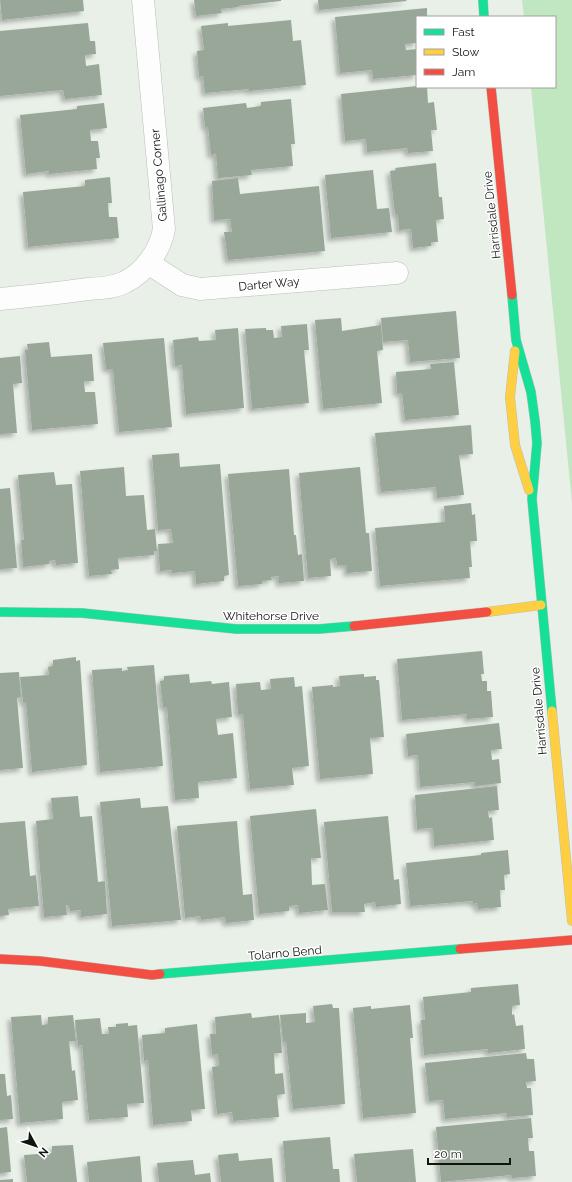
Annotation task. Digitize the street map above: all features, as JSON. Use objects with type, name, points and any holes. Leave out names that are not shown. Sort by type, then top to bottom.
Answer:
[{"type":"street","name":"Gallinago Corner","points":[[0,299],[113,286],[125,282],[148,263],[160,244],[164,229],[143,0]]},
{"type":"street","points":[[483,0],[484,16]]},
{"type":"street","name":"Harrisdale Drive","points":[[491,88],[516,340],[531,392],[536,421],[537,443],[532,499],[572,921]]},
{"type":"street","name":"Darter Way","points":[[148,263],[182,285],[200,289],[397,273]]},
{"type":"street","name":"Harrisdale Drive","points":[[516,340],[510,397],[515,445],[532,499]]},
{"type":"street","name":"Whitehorse Drive","points":[[0,612],[82,613],[236,629],[319,628],[483,613],[542,605]]},
{"type":"street","name":"Tolarno Bend","points":[[0,959],[40,961],[152,975],[572,940]]},
{"type":"green space","points":[[522,0],[572,0],[572,503],[531,88],[556,88],[556,16],[524,16]]},
{"type":"building","points":[[0,0],[83,0],[84,11],[2,20]]},
{"type":"building","points":[[194,0],[281,1],[221,9],[222,13],[196,16]]},
{"type":"building","points":[[318,0],[406,0],[407,1],[319,10]]},
{"type":"building","points":[[427,8],[427,16],[416,16],[416,43],[405,44],[406,50],[416,49],[416,75],[373,79],[372,70],[340,73],[335,17]]},
{"type":"building","points":[[291,20],[293,41],[301,40],[306,85],[249,91],[249,89],[205,93],[203,76],[199,77],[197,51],[204,50],[201,26],[228,23],[228,26]]},
{"type":"building","points":[[88,23],[90,41],[95,41],[96,54],[85,55],[86,66],[99,64],[102,95],[65,99],[63,90],[0,96],[0,31]]},
{"type":"building","points":[[416,86],[416,88],[427,88],[428,103],[434,102],[437,130],[431,130],[433,151],[408,153],[407,148],[367,152],[366,139],[345,141],[341,94]]},
{"type":"building","points":[[291,99],[295,144],[291,144],[293,166],[251,170],[252,175],[218,178],[216,154],[211,155],[208,127],[205,127],[203,108],[246,103],[247,108],[261,106],[261,102]]},
{"type":"building","points":[[104,103],[107,128],[90,130],[91,141],[98,141],[100,158],[96,158],[97,169],[49,174],[49,171],[26,174],[20,115],[77,109],[77,106]]},
{"type":"building","points":[[436,163],[439,197],[442,197],[444,219],[436,220],[438,242],[431,242],[431,246],[413,248],[411,229],[399,230],[398,214],[395,214],[390,171],[396,170],[395,168]]},
{"type":"building","points":[[373,170],[377,209],[389,208],[392,232],[331,238],[325,175]]},
{"type":"building","points":[[110,177],[112,203],[108,203],[109,217],[117,217],[119,238],[28,247],[23,192],[85,186],[85,180]]},
{"type":"building","points":[[238,178],[240,194],[319,186],[325,251],[228,260],[224,232],[232,232],[230,219],[214,220],[212,181]]},
{"type":"building","points":[[456,311],[460,358],[410,362],[408,340],[383,342],[381,318]]},
{"type":"building","points":[[341,318],[342,331],[381,325],[383,350],[377,351],[382,403],[323,409],[315,320]]},
{"type":"building","points":[[307,324],[309,350],[304,350],[309,403],[252,409],[245,329],[266,328],[266,330],[273,330],[274,338],[282,337],[281,326]]},
{"type":"building","points":[[238,328],[244,408],[186,414],[182,365],[175,366],[173,340],[198,337],[199,341],[216,340],[215,330]]},
{"type":"building","points":[[164,338],[172,427],[119,432],[113,369],[106,369],[103,343]]},
{"type":"building","points":[[49,342],[51,357],[92,354],[94,381],[84,381],[85,392],[95,392],[98,424],[32,430],[25,350],[28,350],[27,344]]},
{"type":"building","points":[[20,356],[22,383],[13,384],[17,433],[0,434],[0,358]]},
{"type":"building","points":[[454,362],[459,415],[405,420],[402,393],[397,393],[396,372],[431,369],[430,364]]},
{"type":"building","points":[[471,425],[473,454],[459,455],[464,495],[437,498],[436,487],[381,492],[375,433]]},
{"type":"building","points":[[179,453],[180,467],[220,464],[229,575],[224,576],[224,581],[196,584],[195,571],[172,573],[172,570],[160,571],[158,544],[173,543],[171,529],[158,530],[152,455]]},
{"type":"building","points":[[124,467],[126,496],[144,495],[147,530],[155,529],[157,551],[154,551],[154,555],[118,558],[119,569],[111,570],[112,574],[89,576],[80,471]]},
{"type":"building","points":[[360,467],[366,533],[369,533],[372,571],[347,573],[347,565],[337,565],[336,558],[330,559],[331,576],[308,578],[299,473]]},
{"type":"building","points":[[289,469],[294,535],[296,535],[298,555],[302,554],[304,581],[279,583],[279,576],[271,577],[272,580],[262,581],[262,584],[238,586],[228,474]]},
{"type":"building","points":[[54,472],[56,485],[72,484],[78,563],[56,565],[55,560],[49,561],[49,564],[23,567],[21,540],[24,540],[18,475]]},
{"type":"building","points":[[10,488],[17,568],[0,569],[0,489]]},
{"type":"building","points":[[471,503],[472,515],[475,514],[477,541],[470,541],[472,567],[469,567],[470,578],[380,586],[375,528],[445,522],[444,506]]},
{"type":"building","points":[[482,651],[484,674],[481,674],[482,681],[487,681],[487,691],[491,691],[493,717],[467,719],[467,714],[402,720],[397,659]]},
{"type":"building","points":[[76,657],[76,661],[80,660],[87,765],[32,772],[26,702],[23,702],[20,677],[49,675],[48,667],[53,666],[53,660]]},
{"type":"building","points":[[154,665],[163,766],[100,772],[92,670],[122,668],[122,671],[128,670],[127,667]]},
{"type":"building","points":[[19,672],[21,697],[17,698],[23,768],[0,770],[0,673]]},
{"type":"building","points":[[189,674],[190,683],[211,681],[212,684],[229,682],[232,717],[216,719],[218,735],[233,733],[237,778],[198,782],[199,798],[175,800],[167,707],[163,707],[160,681],[164,680],[164,676]]},
{"type":"building","points":[[364,674],[364,677],[376,676],[376,680],[379,680],[384,737],[370,738],[373,774],[320,779],[312,687],[333,685],[333,687],[340,686],[339,676]]},
{"type":"building","points":[[294,677],[295,687],[302,686],[309,766],[292,768],[294,785],[250,789],[243,714],[238,714],[236,684],[260,682],[261,690],[271,689],[270,679]]},
{"type":"building","points":[[499,723],[502,749],[491,750],[492,760],[499,759],[501,783],[475,786],[475,782],[420,787],[418,755],[408,756],[406,734]]},
{"type":"building","points":[[497,786],[499,810],[488,811],[489,818],[492,817],[494,840],[434,846],[433,828],[417,829],[415,795]]},
{"type":"building","points":[[78,796],[80,817],[92,816],[98,882],[105,881],[107,914],[81,917],[81,910],[70,911],[69,905],[66,905],[67,915],[44,917],[36,821],[53,819],[51,798]]},
{"type":"building","points":[[140,798],[141,808],[168,806],[181,920],[112,926],[100,802]]},
{"type":"building","points":[[316,809],[321,858],[311,858],[312,885],[325,884],[328,910],[299,913],[298,905],[289,906],[289,911],[259,914],[250,816]]},
{"type":"building","points":[[388,816],[394,880],[399,879],[401,904],[376,907],[375,902],[364,904],[365,912],[332,912],[324,822]]},
{"type":"building","points":[[25,821],[30,876],[36,875],[39,906],[8,909],[9,915],[0,916],[0,823]]},
{"type":"building","points":[[237,821],[243,895],[252,894],[254,920],[226,923],[225,917],[201,920],[200,916],[185,918],[177,826]]},
{"type":"building","points":[[508,850],[510,874],[504,875],[505,890],[500,890],[501,907],[478,909],[477,903],[473,904],[473,901],[410,906],[406,863],[481,855],[481,853]]},
{"type":"building","points":[[518,984],[520,1005],[512,1006],[512,1015],[514,1014],[516,1026],[523,1025],[525,1049],[488,1053],[488,1049],[424,1055],[421,1020],[425,1020],[423,997],[471,992],[471,988]]},
{"type":"building","points":[[332,1004],[333,1008],[339,1008],[345,1104],[293,1109],[286,1041],[283,1041],[280,1015],[306,1013],[306,1023],[315,1022],[313,1006]]},
{"type":"building","points":[[410,1005],[413,1038],[410,1038],[416,1113],[363,1118],[353,1008],[371,1006],[371,1009]]},
{"type":"building","points":[[251,1013],[252,1018],[279,1015],[282,1053],[274,1053],[275,1074],[283,1073],[285,1094],[277,1095],[279,1117],[233,1121],[232,1112],[217,1114],[212,1067],[219,1066],[218,1054],[212,1055],[210,1034],[216,1034],[215,1017]]},
{"type":"building","points":[[41,1015],[42,1025],[48,1024],[48,1017],[73,1015],[76,1041],[69,1041],[72,1071],[75,1070],[78,1100],[62,1102],[63,1119],[20,1123],[11,1017]]},
{"type":"building","points":[[100,1018],[102,1034],[109,1034],[108,1027],[116,1027],[116,1024],[128,1023],[128,1026],[137,1025],[144,1103],[127,1104],[128,1117],[89,1120],[82,1045],[78,1046],[75,1020]]},
{"type":"building","points":[[197,1024],[205,1109],[191,1110],[192,1121],[153,1125],[148,1060],[144,1061],[142,1035],[165,1033],[165,1028]]},
{"type":"building","points":[[526,1053],[527,1059],[534,1059],[536,1081],[526,1082],[527,1088],[531,1088],[533,1115],[507,1117],[507,1113],[445,1119],[443,1100],[429,1101],[425,1063]]},
{"type":"building","points":[[0,1074],[5,1074],[7,1096],[11,1095],[13,1119],[0,1120]]},
{"type":"building","points":[[531,1118],[533,1138],[528,1138],[529,1151],[534,1151],[536,1176],[512,1178],[511,1175],[441,1182],[436,1127]]},
{"type":"building","points":[[7,1127],[11,1172],[0,1173],[0,1128]]},
{"type":"building","points":[[330,1137],[333,1169],[339,1169],[340,1182],[286,1182],[283,1141]]},
{"type":"building","points":[[73,1145],[77,1182],[27,1182],[24,1155],[52,1153],[52,1146]]},
{"type":"building","points":[[413,1149],[416,1182],[357,1182],[354,1154]]},
{"type":"building","points":[[238,1153],[239,1161],[272,1158],[274,1182],[221,1182],[218,1155]]},
{"type":"building","points":[[140,1156],[142,1182],[89,1182],[87,1162]]},
{"type":"building","points":[[193,1160],[195,1175],[210,1173],[211,1182],[159,1182],[157,1163]]},
{"type":"building","points":[[13,1179],[13,1182],[0,1182],[0,1180]]},
{"type":"traffic: fast","points":[[483,0],[484,16]]},
{"type":"traffic: fast","points":[[512,295],[516,340],[531,392],[535,421],[537,443],[532,499],[552,711]]},
{"type":"traffic: fast","points":[[0,612],[82,613],[236,629],[319,629],[354,626]]},
{"type":"traffic: fast","points":[[160,974],[460,949]]},
{"type":"traffic: slow","points":[[515,351],[510,397],[515,445],[529,490]]},
{"type":"traffic: slow","points":[[487,612],[541,605]]},
{"type":"traffic: slow","points":[[552,711],[572,921]]},
{"type":"traffic: jam","points":[[491,88],[512,295]]},
{"type":"traffic: jam","points":[[354,626],[487,612]]},
{"type":"traffic: jam","points":[[460,949],[572,940]]},
{"type":"traffic: jam","points":[[0,959],[40,961],[152,975],[160,974]]}]
